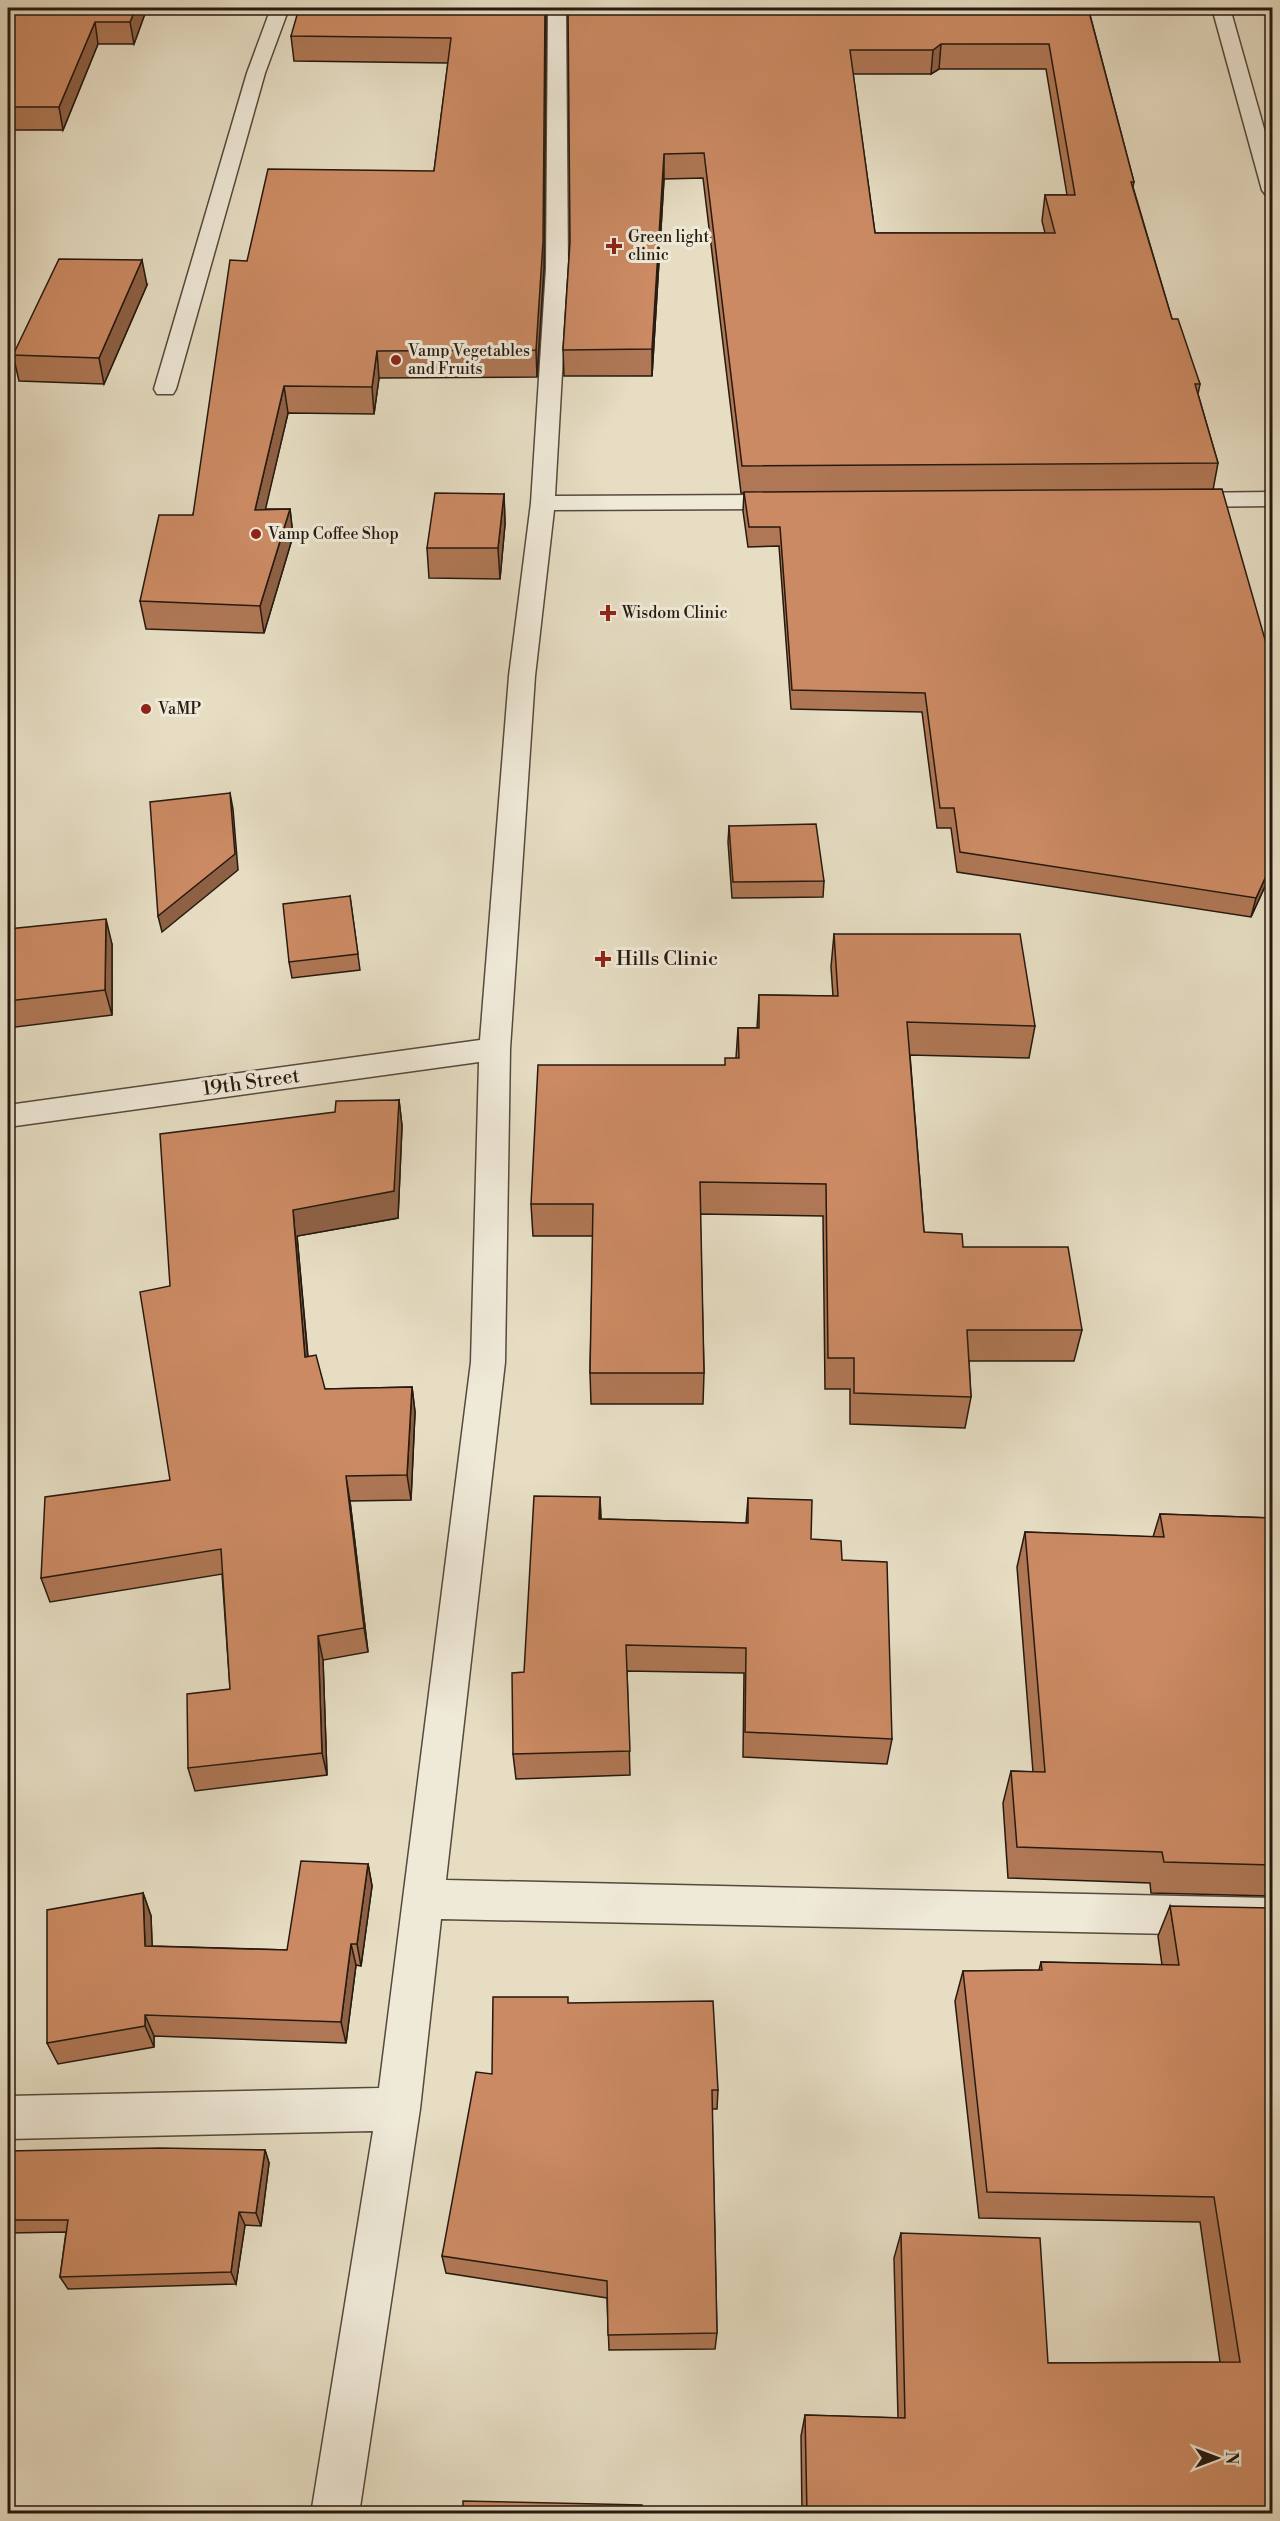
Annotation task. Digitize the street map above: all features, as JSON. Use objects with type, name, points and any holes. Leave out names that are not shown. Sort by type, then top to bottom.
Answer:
[{"type":"street","points":[[165,389],[256,73],[280,8]]},
{"type":"street","points":[[335,2514],[398,2109],[488,1362],[495,1049],[522,676],[543,502],[557,268],[556,8]]},
{"type":"street","points":[[1221,8],[1272,190]]},
{"type":"street","points":[[1154,500],[1272,499]]},
{"type":"street","points":[[543,502],[813,502]]},
{"type":"street","name":"19th Street","points":[[8,1116],[495,1049]]},
{"type":"street","points":[[424,1899],[1272,1917]]},
{"type":"street","points":[[8,2117],[398,2109]]},
{"type":"building","points":[[8,8],[136,8],[130,22],[95,22],[59,107],[8,107]]},
{"type":"building","points":[[299,8],[545,8],[543,242],[536,350],[377,351],[372,387],[284,386],[255,510],[290,509],[260,606],[140,601],[159,515],[193,515],[230,260],[247,261],[268,169],[434,171],[451,38],[291,36]]},
{"type":"building","points":[[568,8],[1088,8],[1134,182],[1131,182],[1172,319],[1178,319],[1200,384],[1195,384],[1218,463],[742,466],[704,153],[664,154],[652,349],[563,350],[570,242]],"holes":[[[941,44],[1049,44],[1075,195],[1045,195],[1055,233],[875,233],[850,50],[933,50]]]},
{"type":"building","points":[[59,259],[142,260],[99,358],[13,355]]},
{"type":"building","points":[[1222,489],[1270,657],[1272,657],[1272,863],[1256,898],[960,852],[954,808],[940,808],[925,693],[792,690],[780,527],[749,527],[744,492]]},
{"type":"building","points":[[435,493],[504,494],[498,548],[427,548]]},
{"type":"building","points":[[230,793],[235,854],[158,916],[150,802]]},
{"type":"building","points":[[816,824],[824,881],[733,882],[729,826]]},
{"type":"building","points":[[350,896],[358,954],[289,962],[283,904]]},
{"type":"building","points":[[106,919],[105,990],[8,1001],[8,929]]},
{"type":"building","points":[[834,934],[1020,934],[1035,1026],[907,1022],[924,1232],[962,1234],[963,1247],[1068,1247],[1082,1330],[967,1330],[971,1397],[854,1393],[854,1358],[828,1358],[826,1184],[700,1182],[704,1373],[590,1373],[593,1204],[531,1204],[538,1065],[725,1065],[725,1058],[739,1058],[738,1028],[759,1028],[759,995],[838,996]]},
{"type":"building","points":[[399,1100],[394,1191],[293,1210],[305,1357],[316,1355],[325,1389],[412,1387],[407,1475],[346,1476],[364,1628],[318,1636],[322,1753],[188,1768],[187,1694],[230,1689],[221,1549],[41,1578],[45,1497],[170,1480],[140,1292],[170,1286],[160,1134],[335,1112],[336,1101]]},
{"type":"building","points":[[534,1496],[600,1497],[599,1519],[748,1523],[748,1498],[812,1500],[811,1539],[841,1541],[842,1560],[887,1562],[892,1739],[745,1732],[746,1648],[626,1645],[630,1751],[513,1754],[512,1673],[524,1672]]},
{"type":"building","points":[[1160,1514],[1272,1518],[1272,1865],[1164,1862],[1162,1852],[1017,1847],[1011,1771],[1045,1772],[1025,1532],[1164,1537]]},
{"type":"building","points":[[301,1861],[368,1864],[357,1944],[351,1944],[341,2022],[145,2015],[145,2026],[47,2043],[47,1910],[143,1893],[145,1946],[287,1950]]},
{"type":"building","points":[[1170,1906],[1272,1908],[1272,2514],[807,2514],[805,2415],[905,2418],[901,2233],[1040,2238],[1048,2363],[1240,2362],[1214,2197],[987,2192],[963,1971],[1042,1970],[1041,1962],[1179,1965]]},
{"type":"building","points":[[493,1997],[568,1997],[568,2003],[713,2001],[718,2090],[712,2090],[717,2333],[608,2335],[607,2281],[442,2256],[476,2072],[492,2074]]},
{"type":"building","points":[[160,2148],[265,2150],[256,2213],[239,2212],[231,2272],[60,2277],[68,2220],[8,2220],[8,2151]]},
{"type":"building","points":[[463,2501],[642,2505],[642,2511],[807,2514],[457,2514],[458,2507],[463,2507]]},
{"type":"place","name":"Green light clinic","points":[[614,246]]},
{"type":"place","name":"Vamp Vegetables and Fruits","points":[[396,360]]},
{"type":"place","name":"Vamp Coffee Shop","points":[[256,534]]},
{"type":"place","name":"Wisdom Clinic","points":[[608,613]]},
{"type":"place","name":"VaMP","points":[[146,709]]},
{"type":"place","name":"Hills Clinic","points":[[603,959]]}]
